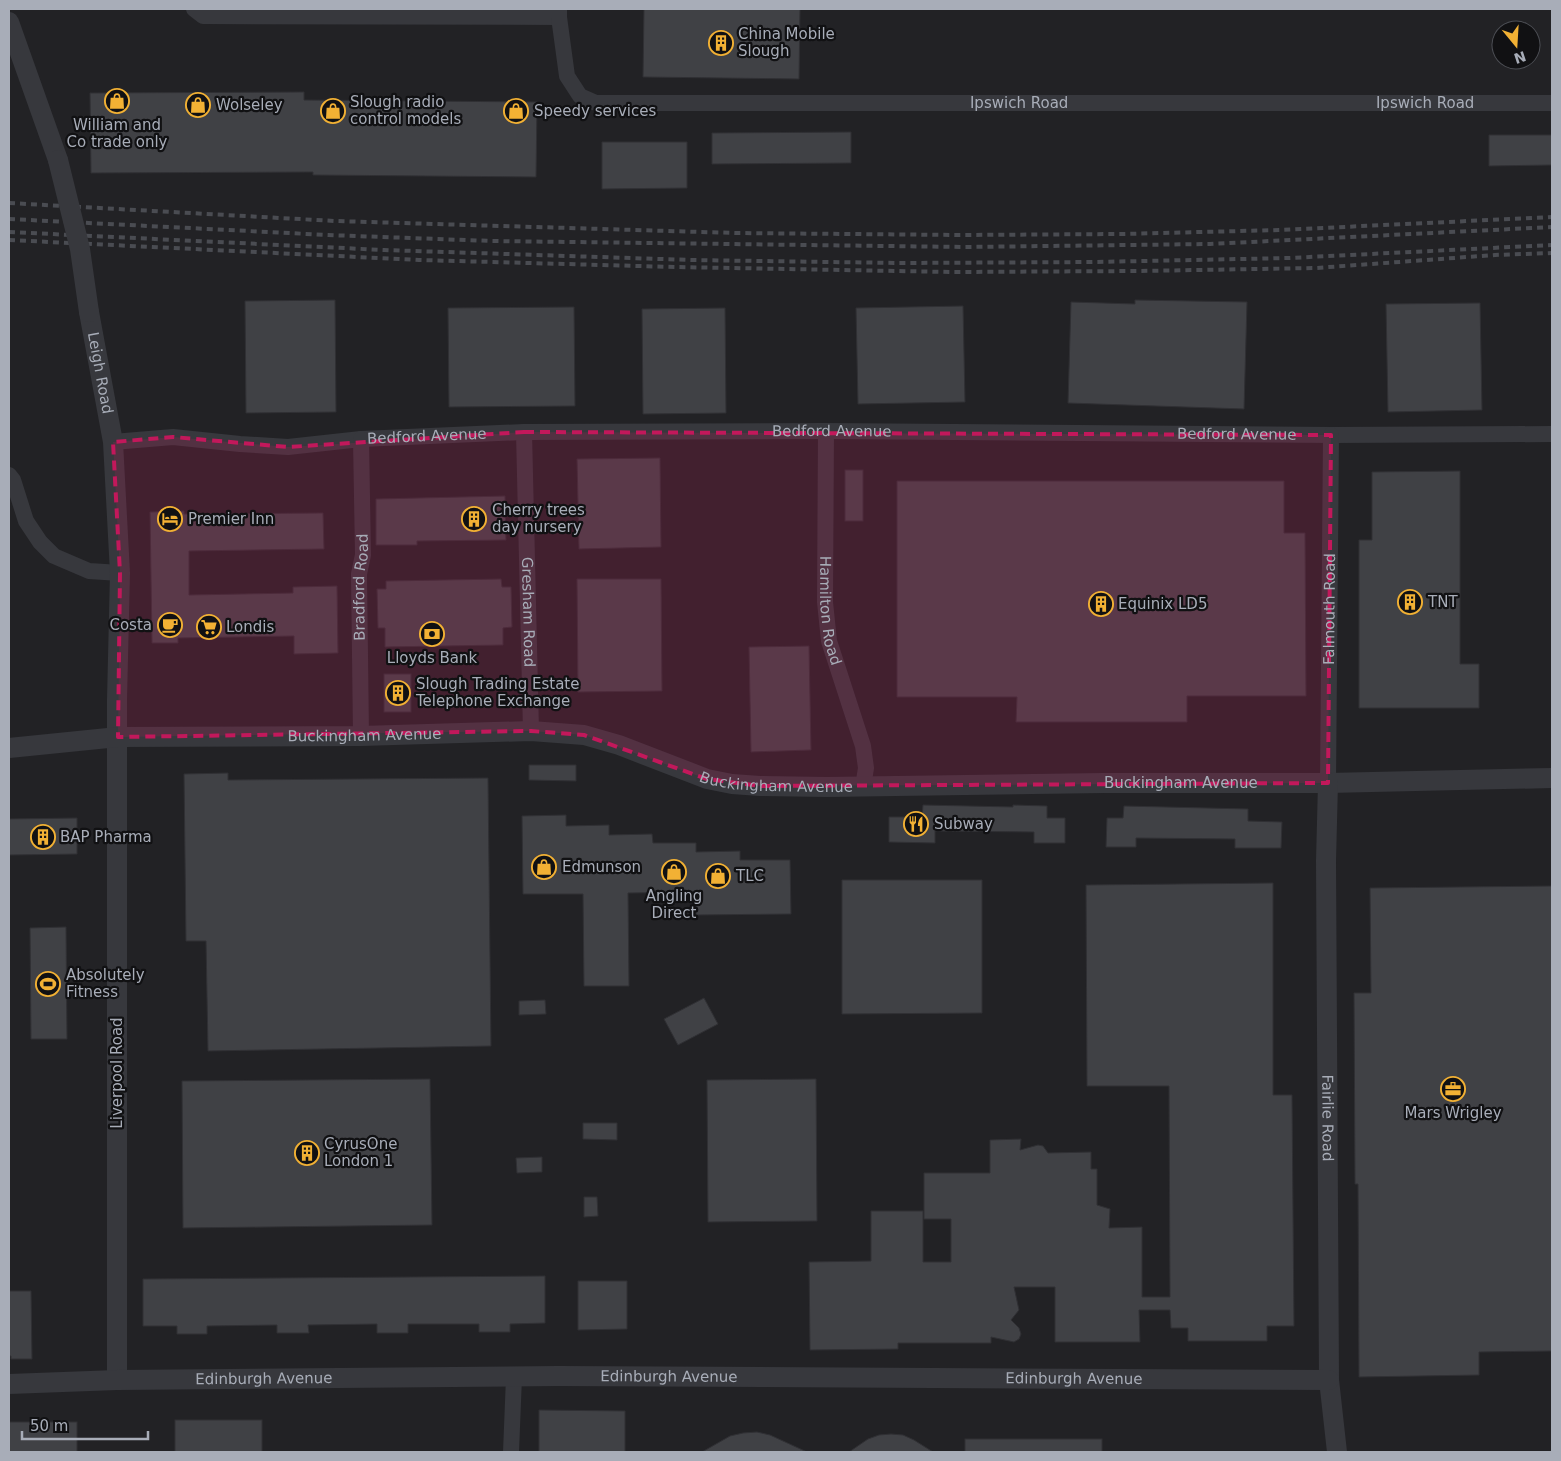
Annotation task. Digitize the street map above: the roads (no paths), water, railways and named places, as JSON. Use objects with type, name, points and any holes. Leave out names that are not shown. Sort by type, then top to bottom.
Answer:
[{"type":"street","points":[[194,9],[203,16],[559,13]]},
{"type":"street","name":"Ipswich Road","points":[[559,13],[567,76],[580,96],[596,103],[1552,103]]},
{"type":"street","name":"Leigh Road","points":[[9,22],[58,160],[80,250],[89,312],[113,442],[120,572],[118,737]]},
{"type":"street","name":"Bedford Avenue","points":[[113,442],[173,436],[240,444],[288,446],[361,439],[524,432],[826,430],[1331,435],[1552,434]]},
{"type":"street","name":"Hamilton Road","points":[[826,430],[826,612],[829,641],[863,746],[866,768],[863,787]]},
{"type":"street","name":"Gresham Road","points":[[524,432],[531,731]]},
{"type":"street","name":"Falmouth Road","points":[[1328,783],[1331,435]]},
{"type":"street","name":"Bradford Road","points":[[361,439],[363,555],[359,574],[361,736]]},
{"type":"street","points":[[9,475],[13,480],[26,521],[40,542],[54,556],[89,571],[120,572]]},
{"type":"street","name":"Buckingham Avenue","points":[[9,748],[118,737],[361,736],[531,731],[584,735],[619,745],[707,779],[732,784],[863,787],[1104,783],[1328,783],[1552,778]]},
{"type":"street","name":"Liverpool Road","points":[[117,1380],[118,737]]},
{"type":"street","name":"Fairlie Road","points":[[1328,783],[1326,871],[1329,1380],[1337,1452]]},
{"type":"street","points":[[511,1452],[514,1377]]},
{"type":"street","name":"Edinburgh Avenue","points":[[9,1384],[117,1380],[514,1377],[1329,1380]]},
{"type":"railway","points":[[9,203],[335,221],[736,233],[1122,234],[1280,230],[1552,217]]},
{"type":"railway","points":[[9,219],[492,241],[965,247],[1210,244],[1552,227]]},
{"type":"railway","points":[[9,232],[384,250],[691,260],[899,263],[1095,262],[1289,258],[1552,245]]},
{"type":"railway","points":[[9,240],[419,260],[953,272],[1316,268],[1495,255],[1552,253]]},
{"type":"place","name":"China Mobile Slough","points":[[721,43]]},
{"type":"place","name":"William and Co trade only","points":[[117,101]]},
{"type":"place","name":"Wolseley","points":[[198,105]]},
{"type":"place","name":"Slough radio control models","points":[[333,111]]},
{"type":"place","name":"Speedy services","points":[[516,111]]},
{"type":"place","name":"Premier Inn","points":[[170,519]]},
{"type":"place","name":"Cherry trees day nursery","points":[[474,519]]},
{"type":"place","name":"TNT","points":[[1410,602]]},
{"type":"place","name":"Equinix LD5","points":[[1101,604]]},
{"type":"place","name":"Costa","points":[[170,625]]},
{"type":"place","name":"Londis","points":[[209,627]]},
{"type":"place","name":"Lloyds Bank","points":[[432,634]]},
{"type":"place","name":"Slough Trading Estate Telephone Exchange","points":[[398,693]]},
{"type":"place","name":"Subway","points":[[916,824]]},
{"type":"place","name":"BAP Pharma","points":[[43,837]]},
{"type":"place","name":"Edmunson","points":[[544,867]]},
{"type":"place","name":"Angling Direct","points":[[674,872]]},
{"type":"place","name":"TLC","points":[[718,876]]},
{"type":"place","name":"Absolutely Fitness","points":[[48,984]]},
{"type":"place","name":"Mars Wrigley","points":[[1453,1089]]},
{"type":"place","name":"CyrusOne London 1","points":[[307,1153]]}]
